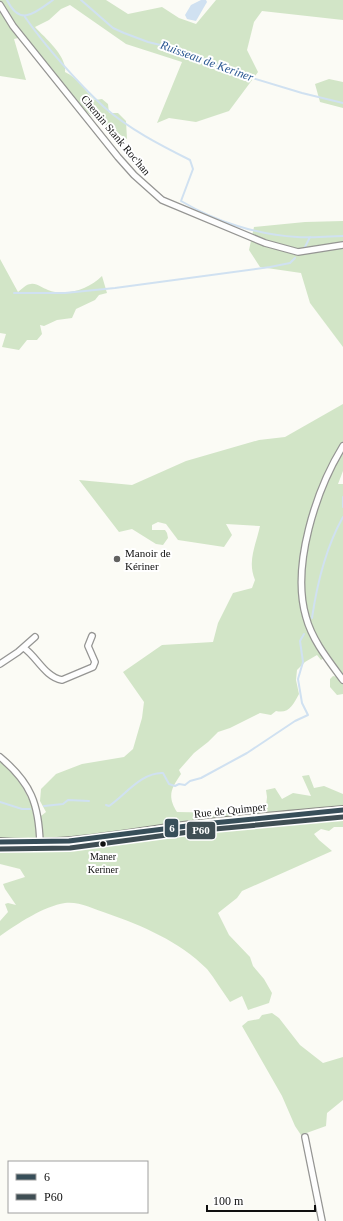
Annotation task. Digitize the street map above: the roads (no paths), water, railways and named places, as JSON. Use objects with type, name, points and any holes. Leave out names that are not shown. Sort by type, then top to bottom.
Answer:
[{"type":"main road","name":"Rue de Quimper","points":[[0,842],[40,844],[87,840],[200,824],[343,810]]},
{"type":"street","name":"Chemin Stank Roc'han","points":[[0,5],[13,26],[118,157],[134,175],[162,200],[288,251],[306,251],[343,245]]},
{"type":"street","points":[[343,446],[326,479],[309,531],[303,559],[302,586],[304,610],[308,625],[343,680]]},
{"type":"street","points":[[24,648],[32,653],[50,676],[62,680],[94,668],[95,662],[88,646],[92,636]]},
{"type":"street","points":[[0,664],[24,648],[35,638]]},
{"type":"street","points":[[0,757],[20,778],[33,796],[39,816],[40,844]]},
{"type":"street","points":[[305,1137],[322,1221]]},
{"type":"water","points":[[201,0],[206,0],[207,2],[196,21],[187,19],[185,15],[191,5]]},
{"type":"waterway","name":"Ruisseau de Keriner","points":[[7,0],[17,13],[23,15],[34,13],[53,0]]},
{"type":"waterway","name":"Ruisseau de Keriner","points":[[81,0],[113,28],[124,33],[148,42],[181,50],[246,76],[302,93],[343,103]]},
{"type":"waterway","points":[[25,17],[62,64],[104,107],[134,129],[190,160],[193,169],[181,201],[222,221],[252,230],[282,236],[343,236]]},
{"type":"waterway","points":[[304,249],[310,237]]},
{"type":"waterway","points":[[14,293],[65,293],[115,288],[270,267],[290,263],[295,258]]},
{"type":"waterway","points":[[343,497],[343,507]]},
{"type":"waterway","points":[[312,618],[323,566],[327,553],[343,517]]},
{"type":"waterway","points":[[106,805],[109,806],[141,780],[155,774],[163,773],[169,784],[175,786],[179,784],[185,785],[190,781],[201,778],[247,753],[295,721],[308,715],[302,703],[298,679],[303,662],[300,641],[304,634]]},
{"type":"waterway","points":[[44,806],[63,804],[68,800],[89,801]]},
{"type":"waterway","points":[[0,802],[22,809],[30,809]]},
{"type":"place","name":"Manoir de Kériner","points":[[117,559]]},
{"type":"place","name":"Maner Keriner","points":[[103,844]]}]
